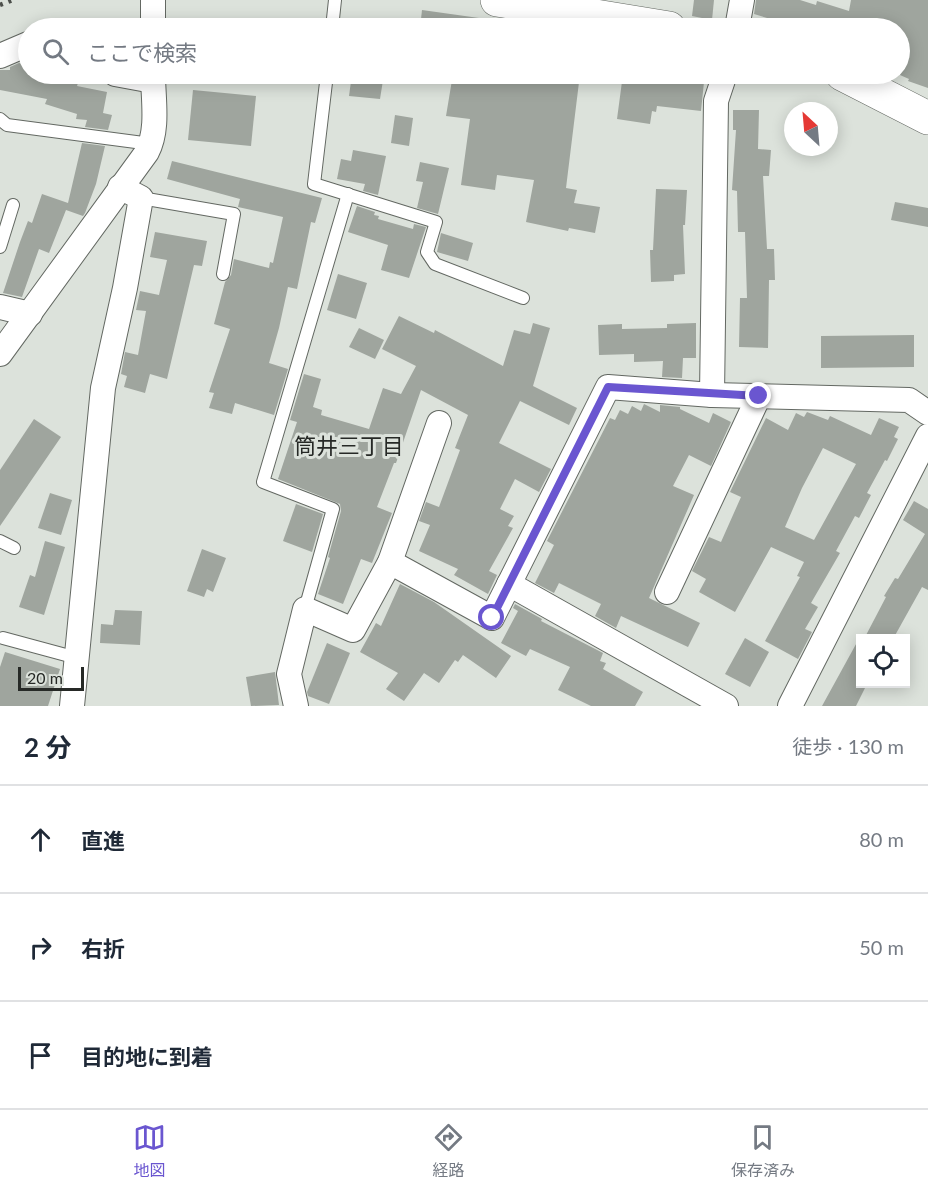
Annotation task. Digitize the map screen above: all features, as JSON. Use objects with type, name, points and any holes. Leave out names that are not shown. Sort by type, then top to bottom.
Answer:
[{"type":"main road","points":[[497,0],[608,18]]},
{"type":"main road","points":[[862,84],[928,118]]},
{"type":"street","points":[[153,0],[153,18]]},
{"type":"street","points":[[739,18],[742,0]]},
{"type":"street","points":[[0,56],[18,48]]},
{"type":"street","points":[[0,354],[130,193],[151,144],[153,84]]},
{"type":"street","points":[[712,394],[716,102],[722,84]]},
{"type":"street","points":[[72,706],[103,388],[125,288],[130,193]]},
{"type":"street","points":[[0,307],[30,314]]},
{"type":"street","points":[[390,562],[492,618],[608,387],[712,394],[909,400],[928,413]]},
{"type":"street","points":[[667,592],[759,396]]},
{"type":"street","points":[[296,706],[289,674],[305,609],[353,630],[390,562],[439,423]]},
{"type":"street","points":[[790,706],[928,436]]},
{"type":"street","points":[[509,584],[726,706]]},
{"type":"lane","points":[[333,18],[335,0]]},
{"type":"lane","points":[[326,84],[314,184],[436,222],[428,252],[435,264],[523,298]]},
{"type":"lane","points":[[0,119],[7,125],[151,144]]},
{"type":"lane","points":[[130,193],[234,214],[223,274]]},
{"type":"lane","points":[[305,609],[333,509],[263,482],[348,194]]},
{"type":"lane","points":[[0,247],[13,205]]},
{"type":"lane","points":[[0,541],[14,548]]},
{"type":"lane","points":[[3,638],[77,658]]},
{"type":"building","points":[[694,0],[714,0],[712,18],[692,16]]},
{"type":"building","points":[[756,0],[800,0],[816,5],[817,1],[849,11],[851,0],[928,0],[928,88],[910,82],[910,18],[767,18],[754,14]]},
{"type":"building","points":[[422,10],[479,18],[421,18]]},
{"type":"building","points":[[18,63],[18,84],[78,84],[77,86],[107,92],[103,113],[112,115],[108,130],[85,127],[87,120],[76,119],[77,114],[45,104],[47,99],[0,90],[0,70],[10,70],[10,67]]},
{"type":"building","points":[[351,84],[382,84],[380,99],[349,96]]},
{"type":"building","points":[[451,84],[579,84],[566,188],[577,190],[574,203],[600,207],[595,233],[569,228],[568,231],[526,222],[534,180],[497,175],[495,190],[461,185],[470,119],[446,116]]},
{"type":"building","points":[[622,84],[704,84],[701,111],[657,106],[656,112],[652,111],[650,124],[617,119]]},
{"type":"building","points":[[193,90],[256,96],[251,146],[188,140]]},
{"type":"building","points":[[733,110],[759,110],[758,149],[771,150],[769,176],[763,176],[767,249],[774,249],[775,280],[769,280],[768,348],[739,347],[740,298],[747,298],[745,232],[738,232],[737,191],[732,190],[736,130],[733,130]]},
{"type":"building","points":[[395,115],[413,118],[409,146],[391,143]]},
{"type":"building","points":[[82,143],[105,146],[96,184],[85,213],[83,216],[66,210],[49,253],[39,249],[22,297],[3,293],[28,221],[32,223],[42,194],[68,203]]},
{"type":"building","points":[[353,150],[386,156],[378,195],[363,191],[365,184],[337,179],[341,159],[351,161]]},
{"type":"building","points":[[172,161],[322,198],[315,223],[311,222],[297,289],[288,287],[269,363],[288,369],[274,415],[235,403],[232,414],[209,408],[214,393],[209,392],[230,329],[214,324],[225,282],[231,275],[234,259],[269,268],[270,262],[273,263],[283,217],[238,207],[240,199],[167,179]]},
{"type":"building","points":[[420,162],[449,168],[438,214],[417,208],[423,182],[416,181]]},
{"type":"building","points":[[656,189],[687,190],[685,225],[683,225],[685,274],[674,275],[674,281],[651,282],[650,250],[653,250]]},
{"type":"building","points":[[895,202],[928,208],[928,227],[891,220]]},
{"type":"building","points":[[357,206],[375,212],[374,215],[379,216],[378,219],[413,229],[414,224],[426,227],[409,278],[381,270],[388,245],[348,232]]},
{"type":"building","points":[[155,232],[207,241],[202,266],[194,265],[167,379],[150,374],[145,393],[124,387],[127,376],[121,374],[125,352],[138,355],[146,311],[136,310],[140,291],[159,295],[167,260],[150,257]]},
{"type":"building","points":[[441,233],[473,243],[468,261],[437,252]]},
{"type":"building","points":[[338,274],[367,283],[356,319],[327,310]]},
{"type":"building","points":[[399,316],[434,333],[435,330],[503,366],[514,330],[530,334],[533,323],[550,328],[533,386],[577,408],[569,425],[520,401],[499,443],[551,469],[539,492],[515,479],[500,509],[514,516],[508,526],[513,528],[489,571],[497,575],[488,594],[454,575],[458,569],[419,551],[430,525],[419,521],[426,502],[439,507],[460,450],[455,448],[468,415],[421,390],[396,463],[394,463],[377,507],[392,513],[372,563],[361,559],[343,604],[318,594],[330,558],[328,557],[341,511],[340,504],[278,479],[297,422],[290,420],[304,374],[321,379],[313,407],[322,410],[321,415],[369,429],[383,388],[401,394],[416,366],[382,349]]},
{"type":"building","points":[[696,323],[696,358],[683,358],[682,378],[662,377],[663,361],[634,362],[634,354],[599,355],[598,325],[622,324],[622,329],[667,328],[667,324]]},
{"type":"building","points":[[359,328],[384,340],[375,359],[349,347]]},
{"type":"building","points":[[914,335],[914,367],[821,368],[821,336]]},
{"type":"building","points":[[644,404],[660,412],[660,405],[680,407],[709,423],[713,413],[731,422],[711,466],[689,455],[673,486],[694,495],[649,598],[700,623],[688,647],[621,616],[616,628],[595,616],[601,604],[559,583],[554,593],[535,583],[554,545],[547,541],[610,418],[615,420],[620,410],[628,414],[632,406],[641,411]]},
{"type":"building","points":[[807,412],[828,420],[830,416],[871,435],[879,418],[899,427],[894,437],[898,439],[867,493],[871,495],[859,518],[855,516],[836,551],[840,553],[811,603],[818,607],[805,629],[812,632],[798,659],[765,641],[800,577],[797,576],[804,562],[771,547],[735,612],[699,592],[706,579],[692,571],[709,537],[721,542],[741,497],[730,492],[766,418],[788,430],[796,413],[804,417]],"holes":[[[823,448],[856,464],[814,540],[785,527]]]},
{"type":"building","points":[[34,419],[61,437],[0,526],[0,470]]},
{"type":"building","points":[[50,493],[72,500],[61,535],[38,528]]},
{"type":"building","points":[[914,501],[928,509],[928,590],[922,587],[896,634],[867,634],[886,597],[884,596],[895,578],[898,579],[925,534],[903,520]]},
{"type":"building","points":[[296,504],[323,514],[312,552],[283,541]]},
{"type":"building","points":[[45,541],[65,547],[44,615],[19,607],[30,575],[35,577]]},
{"type":"building","points":[[202,549],[226,558],[213,592],[207,589],[204,597],[187,591]]},
{"type":"building","points":[[400,584],[434,602],[511,656],[496,678],[463,655],[458,662],[455,660],[439,683],[424,673],[404,701],[386,689],[398,673],[360,652],[376,623],[381,626]]},
{"type":"building","points":[[515,604],[542,619],[541,621],[603,653],[600,661],[606,663],[603,669],[643,692],[635,706],[591,706],[558,690],[570,667],[530,649],[526,656],[501,643],[518,611],[513,608]]},
{"type":"building","points":[[115,610],[142,611],[140,645],[100,643],[101,624],[113,625]]},
{"type":"building","points":[[745,638],[769,652],[750,687],[725,674]]},
{"type":"building","points":[[327,643],[350,653],[329,704],[308,696],[307,692]]},
{"type":"building","points":[[856,644],[856,688],[865,688],[856,706],[822,706]]},
{"type":"building","points":[[5,652],[60,669],[48,706],[0,706],[0,667]]},
{"type":"building","points":[[275,672],[279,705],[251,706],[246,677]]},
{"type":"railway","points":[[0,5],[13,0]]},
{"type":"district","name":"筒井三丁目","points":[[349,446]]},
{"type":"route","points":[[492,618],[608,387],[759,396]]}]
